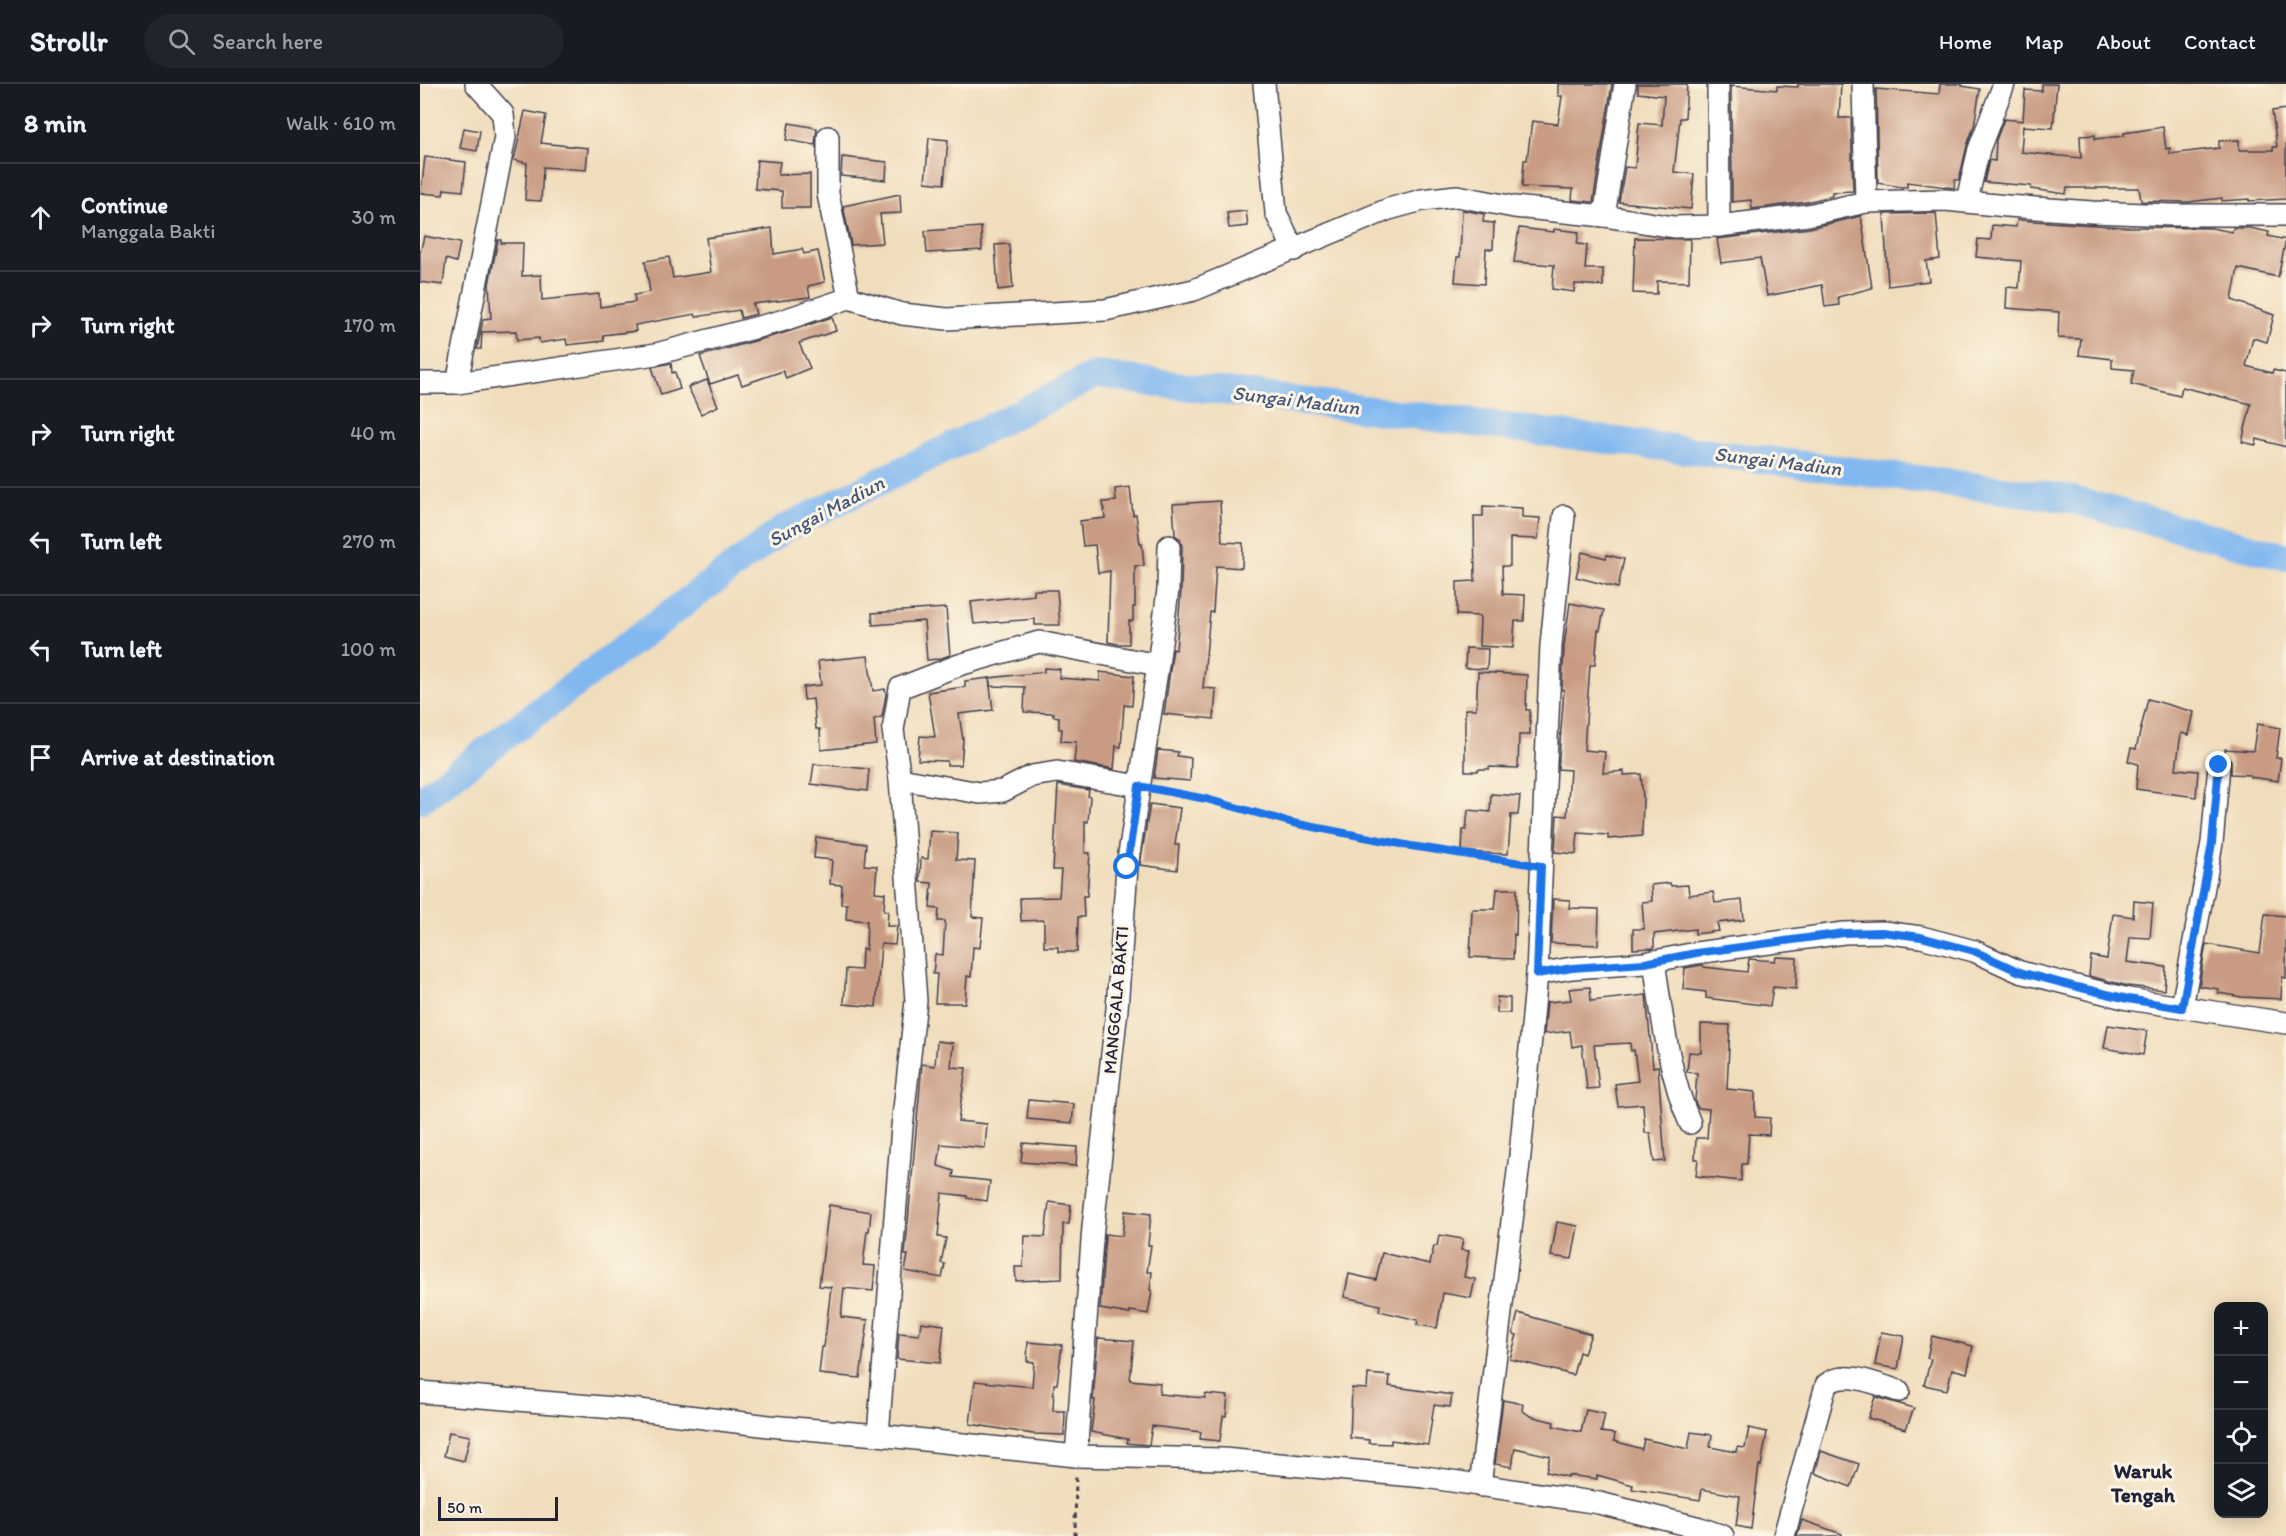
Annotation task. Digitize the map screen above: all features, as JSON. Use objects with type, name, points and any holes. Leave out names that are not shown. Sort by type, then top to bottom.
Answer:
[{"type":"street","points":[[457,383],[505,137],[501,110],[476,84]]},
{"type":"street","points":[[1264,84],[1276,213],[1294,250]]},
{"type":"street","points":[[1604,216],[1625,84]]},
{"type":"street","points":[[1718,84],[1719,226]]},
{"type":"street","points":[[1863,84],[1866,202]]},
{"type":"street","points":[[1967,201],[1979,149],[2004,84]]},
{"type":"street","points":[[828,137],[828,194],[849,298]]},
{"type":"street","points":[[420,383],[457,383],[656,354],[781,321],[849,298],[903,314],[947,319],[1104,310],[1194,290],[1389,209],[1422,200],[1457,196],[1514,207],[1604,216],[1674,227],[1719,226],[1808,215],[1866,202],[1967,201],[2092,212],[2286,215]]},
{"type":"street","points":[[1480,1486],[1520,1155],[1537,974],[1551,645],[1564,516]]},
{"type":"street","name":"MANGGALA BAKTI","points":[[1076,1456],[1092,1227],[1117,1009],[1127,867],[1168,590],[1169,546]]},
{"type":"street","points":[[878,1435],[902,1127],[916,1001],[900,779],[893,730],[900,688],[1006,650],[1039,642],[1158,665]]},
{"type":"street","points":[[2182,1008],[2212,843],[2219,765]]},
{"type":"street","points":[[900,779],[980,793],[1003,791],[1032,776],[1057,772],[1139,786]]},
{"type":"street","points":[[1537,974],[1572,968],[1654,961],[1844,933],[1882,932],[1921,937],[1974,951],[2020,972],[2128,999],[2286,1023]]},
{"type":"street","points":[[1654,961],[1665,1038],[1681,1102],[1690,1123]]},
{"type":"street","points":[[1784,1536],[1826,1385],[1832,1379],[1847,1377],[1899,1391]]},
{"type":"street","points":[[420,1392],[639,1410],[769,1426],[1076,1456],[1223,1459],[1425,1477],[1599,1503],[1700,1528],[1723,1536]]},
{"type":"path","points":[[1139,786],[1206,799],[1293,823],[1411,846],[1541,866]]},
{"type":"path","points":[[1075,1536],[1076,1456]]},
{"type":"building","points":[[1558,84],[1612,84],[1593,202],[1572,200],[1573,189],[1522,187],[1524,160],[1527,160],[1532,121],[1558,124],[1562,96],[1558,96]]},
{"type":"building","points":[[1638,84],[1687,84],[1685,118],[1680,118],[1674,172],[1694,174],[1691,209],[1619,202],[1625,167],[1635,168],[1639,123],[1662,125],[1664,96],[1638,93]]},
{"type":"building","points":[[1798,84],[1841,84],[1839,118],[1851,118],[1853,191],[1832,192],[1832,196],[1806,202],[1752,209],[1751,200],[1732,202],[1731,86],[1777,90],[1777,86],[1798,87]]},
{"type":"building","points":[[1940,84],[1962,84],[1962,86],[1980,89],[1974,126],[1959,180],[1955,180],[1954,188],[1907,182],[1907,187],[1878,183],[1876,89],[1939,94]]},
{"type":"building","points":[[2042,84],[2057,84],[2053,128],[2023,126],[2021,152],[2081,158],[2080,136],[2095,135],[2095,139],[2124,136],[2124,133],[2163,127],[2166,149],[2170,148],[2170,154],[2219,148],[2219,141],[2239,140],[2239,150],[2273,150],[2273,147],[2277,147],[2272,111],[2286,109],[2286,199],[2222,201],[2222,198],[2189,202],[2141,201],[2139,188],[2067,188],[2066,194],[2031,189],[2031,186],[1984,182],[1989,160],[1995,161],[1996,140],[2004,119],[2023,121],[2025,90],[2042,91]]},
{"type":"building","points":[[525,111],[546,115],[541,143],[588,148],[586,170],[543,167],[541,201],[525,200],[527,163],[514,160]]},
{"type":"building","points":[[789,123],[817,128],[815,145],[786,140]]},
{"type":"building","points":[[464,128],[480,131],[477,151],[460,148]]},
{"type":"building","points":[[929,138],[948,140],[944,184],[925,182]]},
{"type":"building","points":[[425,157],[466,162],[463,191],[444,189],[443,195],[421,193]]},
{"type":"building","points":[[842,157],[887,162],[886,180],[841,176]]},
{"type":"building","points":[[757,160],[780,162],[778,175],[810,174],[810,208],[782,208],[782,191],[755,189]]},
{"type":"building","points":[[900,194],[901,213],[880,214],[883,243],[851,245],[843,206]]},
{"type":"building","points":[[1462,210],[1484,214],[1483,222],[1494,223],[1493,249],[1486,249],[1484,284],[1455,282],[1457,257],[1460,257]]},
{"type":"building","points":[[1246,211],[1248,226],[1229,228],[1227,213]]},
{"type":"building","points":[[1936,213],[1940,259],[1926,261],[1929,281],[1888,286],[1884,214]]},
{"type":"building","points":[[1861,216],[1872,288],[1838,297],[1839,305],[1825,307],[1822,285],[1767,296],[1760,258],[1721,263],[1717,239],[1810,228]]},
{"type":"building","points":[[2017,220],[2125,227],[2211,228],[2232,232],[2233,228],[2250,228],[2269,232],[2268,236],[2286,240],[2278,277],[2238,268],[2232,300],[2274,315],[2267,342],[2253,338],[2246,366],[2272,373],[2273,370],[2286,373],[2286,447],[2257,439],[2256,445],[2242,442],[2251,404],[2182,387],[2180,396],[2131,384],[2134,370],[2112,368],[2112,359],[2079,355],[2081,339],[2058,338],[2059,312],[2006,308],[2007,287],[2019,288],[2021,261],[1976,257],[1978,239],[1991,240],[1992,225],[2016,227]]},
{"type":"building","points":[[981,227],[982,250],[927,253],[925,231]]},
{"type":"building","points":[[772,228],[774,254],[802,249],[804,254],[818,251],[825,282],[808,286],[810,297],[753,304],[756,314],[741,318],[739,310],[696,317],[695,314],[635,325],[636,331],[603,335],[604,341],[567,345],[566,339],[540,343],[539,338],[517,340],[516,331],[482,332],[481,349],[477,349],[483,319],[491,318],[489,284],[498,240],[501,240],[501,243],[523,243],[522,276],[541,275],[542,300],[599,294],[600,307],[635,302],[634,295],[650,292],[645,261],[669,257],[673,278],[711,272],[706,238]]},
{"type":"building","points":[[1519,228],[1579,232],[1577,244],[1587,245],[1585,269],[1603,269],[1603,286],[1575,284],[1574,292],[1552,289],[1554,265],[1514,262]]},
{"type":"building","points":[[424,236],[460,243],[456,262],[446,259],[443,285],[420,282],[420,253]]},
{"type":"building","points":[[1635,238],[1690,239],[1689,282],[1657,281],[1657,294],[1633,293]]},
{"type":"building","points":[[1009,244],[1013,288],[998,290],[995,245]]},
{"type":"building","points":[[832,317],[836,331],[799,343],[810,368],[786,378],[783,371],[742,385],[738,375],[710,384],[700,356]]},
{"type":"building","points":[[671,363],[672,373],[675,372],[680,389],[661,395],[652,367]]},
{"type":"building","points":[[707,380],[718,406],[701,414],[688,387]]},
{"type":"building","points":[[1130,487],[1133,515],[1136,514],[1144,566],[1135,566],[1135,607],[1133,607],[1133,621],[1129,621],[1129,644],[1118,644],[1108,642],[1110,571],[1098,573],[1095,545],[1083,546],[1080,521],[1105,518],[1103,502],[1116,501],[1115,489]]},
{"type":"building","points":[[1220,501],[1222,542],[1243,543],[1242,568],[1216,566],[1213,612],[1210,612],[1203,688],[1216,689],[1214,719],[1164,714],[1173,649],[1176,650],[1181,590],[1182,546],[1180,539],[1175,535],[1173,504]]},
{"type":"building","points":[[1483,506],[1522,508],[1522,517],[1540,518],[1538,539],[1510,538],[1510,566],[1502,566],[1503,594],[1525,595],[1524,621],[1515,621],[1513,648],[1479,646],[1480,616],[1457,615],[1457,582],[1475,581],[1474,516],[1483,516]]},
{"type":"building","points":[[1582,552],[1606,558],[1607,555],[1624,559],[1618,588],[1576,577]]},
{"type":"building","points":[[1034,590],[1057,590],[1060,625],[1035,625],[1035,619],[974,624],[971,602],[1034,595]]},
{"type":"building","points":[[1570,603],[1604,610],[1600,630],[1598,630],[1595,665],[1590,665],[1584,750],[1605,752],[1603,773],[1624,771],[1624,775],[1641,774],[1643,798],[1642,836],[1608,839],[1608,835],[1578,833],[1576,854],[1555,852],[1557,815],[1567,816],[1570,770],[1558,769],[1564,690],[1562,690],[1564,646]]},
{"type":"building","points":[[946,608],[950,655],[939,659],[927,660],[924,621],[873,625],[872,613]]},
{"type":"building","points":[[1466,648],[1488,649],[1487,669],[1465,668]]},
{"type":"building","points":[[868,656],[873,691],[885,689],[886,694],[882,717],[874,719],[876,744],[821,750],[820,729],[816,729],[813,699],[804,700],[803,687],[821,685],[818,661]]},
{"type":"building","points":[[1044,668],[1060,669],[1059,678],[1100,681],[1100,672],[1134,676],[1132,706],[1124,705],[1121,747],[1116,746],[1114,769],[1074,762],[1076,742],[1061,741],[1062,729],[1059,729],[1059,717],[1053,716],[1054,713],[1024,712],[1025,687],[990,686],[990,678],[1044,672]]},
{"type":"building","points":[[1478,672],[1527,675],[1526,710],[1530,710],[1530,735],[1519,735],[1518,768],[1489,767],[1489,769],[1478,769],[1478,771],[1465,771],[1465,709],[1476,709]]},
{"type":"building","points":[[989,678],[993,710],[959,714],[963,740],[961,765],[947,765],[947,761],[918,760],[920,736],[935,737],[928,692],[965,687],[965,681]]},
{"type":"building","points":[[2148,699],[2194,712],[2189,735],[2181,733],[2176,769],[2198,771],[2196,797],[2136,789],[2138,764],[2128,761],[2131,748],[2136,749]]},
{"type":"building","points":[[2257,724],[2280,728],[2276,758],[2281,758],[2278,781],[2250,777],[2250,775],[2231,774],[2231,760],[2225,754],[2225,749],[2253,751]]},
{"type":"building","points":[[1158,750],[1178,752],[1177,756],[1191,758],[1190,781],[1154,778]]},
{"type":"building","points":[[814,764],[869,769],[867,791],[811,784]]},
{"type":"building","points":[[1058,785],[1089,790],[1088,796],[1090,797],[1088,822],[1085,821],[1085,853],[1090,853],[1087,896],[1083,896],[1084,917],[1078,917],[1077,952],[1058,952],[1058,947],[1044,947],[1044,920],[1021,921],[1020,898],[1059,897],[1061,870],[1053,870]]},
{"type":"building","points":[[1491,794],[1520,796],[1518,815],[1511,815],[1508,854],[1462,852],[1463,830],[1466,830],[1468,810],[1490,812]]},
{"type":"building","points":[[1150,804],[1180,808],[1175,845],[1179,845],[1177,870],[1140,865]]},
{"type":"building","points":[[930,831],[958,833],[956,860],[975,861],[972,917],[983,918],[980,948],[973,947],[971,977],[967,976],[965,1003],[935,1003],[937,974],[933,974],[935,954],[943,955],[945,921],[938,921],[939,909],[930,908],[932,883],[920,882],[921,858],[928,859]]},
{"type":"building","points":[[816,837],[866,844],[864,865],[877,866],[875,892],[885,893],[884,911],[888,911],[887,926],[897,926],[895,945],[881,944],[876,1007],[844,1004],[846,969],[861,970],[862,949],[866,950],[867,921],[846,919],[847,904],[841,904],[842,885],[830,884],[832,860],[814,858]]},
{"type":"building","points":[[1670,883],[1671,886],[1688,885],[1689,895],[1713,892],[1715,903],[1742,900],[1744,920],[1717,923],[1719,931],[1695,934],[1695,929],[1654,934],[1654,948],[1633,949],[1633,929],[1644,929],[1642,902],[1652,901],[1651,885]]},
{"type":"building","points":[[1497,889],[1517,889],[1513,959],[1470,957],[1472,909],[1495,909]]},
{"type":"building","points":[[1553,899],[1570,900],[1569,908],[1599,909],[1598,945],[1551,943]]},
{"type":"building","points":[[2134,901],[2153,903],[2150,938],[2130,937],[2127,962],[2166,967],[2164,990],[2128,986],[2089,976],[2091,956],[2107,959],[2113,914],[2133,917]]},
{"type":"building","points":[[2265,914],[2286,916],[2286,978],[2282,977],[2281,999],[2242,997],[2218,993],[2219,989],[2199,986],[2206,944],[2260,953]]},
{"type":"building","points":[[1776,957],[1797,958],[1796,989],[1773,987],[1770,1006],[1706,998],[1706,992],[1683,989],[1685,968],[1703,965],[1704,967],[1747,972],[1749,959],[1775,961]]},
{"type":"building","points":[[1590,987],[1591,1001],[1646,995],[1653,1067],[1658,1066],[1665,1161],[1654,1162],[1650,1133],[1645,1133],[1643,1104],[1618,1106],[1615,1084],[1638,1081],[1634,1050],[1631,1051],[1630,1043],[1594,1045],[1599,1088],[1587,1089],[1582,1045],[1572,1047],[1570,1031],[1544,1034],[1547,1002],[1571,1000],[1569,989]]},
{"type":"building","points":[[1497,997],[1510,998],[1510,1013],[1497,1013]]},
{"type":"building","points":[[1701,1024],[1730,1025],[1727,1089],[1755,1092],[1755,1117],[1770,1118],[1769,1135],[1749,1134],[1747,1164],[1742,1164],[1741,1181],[1696,1176],[1698,1159],[1695,1159],[1696,1138],[1707,1138],[1709,1109],[1698,1108],[1695,1101],[1697,1073],[1687,1072],[1689,1052],[1701,1053]]},
{"type":"building","points":[[2108,1025],[2147,1031],[2143,1055],[2104,1048]]},
{"type":"building","points":[[937,1041],[953,1043],[951,1067],[966,1068],[958,1121],[987,1124],[985,1148],[941,1144],[938,1166],[954,1171],[953,1177],[990,1181],[987,1201],[942,1193],[938,1237],[946,1238],[941,1263],[945,1264],[942,1278],[905,1271],[922,1064],[935,1066]]},
{"type":"building","points":[[1029,1100],[1074,1104],[1072,1123],[1027,1119]]},
{"type":"building","points":[[1023,1143],[1077,1147],[1076,1166],[1021,1162]]},
{"type":"building","points":[[1049,1202],[1071,1205],[1069,1224],[1063,1224],[1062,1279],[1016,1281],[1015,1267],[1023,1267],[1025,1236],[1045,1237]]},
{"type":"building","points":[[829,1205],[871,1212],[863,1265],[875,1266],[873,1291],[844,1288],[841,1317],[868,1320],[860,1378],[819,1374],[831,1287],[819,1286]]},
{"type":"building","points":[[1125,1211],[1151,1214],[1148,1245],[1151,1245],[1147,1272],[1152,1272],[1150,1290],[1152,1291],[1148,1314],[1130,1311],[1130,1314],[1100,1309],[1105,1234],[1122,1236]]},
{"type":"building","points":[[1557,1222],[1578,1226],[1572,1259],[1551,1256]]},
{"type":"building","points":[[1439,1235],[1463,1239],[1461,1250],[1469,1251],[1464,1277],[1475,1279],[1471,1298],[1443,1293],[1437,1328],[1417,1325],[1418,1320],[1379,1311],[1380,1305],[1344,1297],[1349,1274],[1376,1280],[1382,1253],[1430,1264]]},
{"type":"building","points":[[1518,1313],[1591,1334],[1584,1354],[1579,1352],[1573,1375],[1510,1359],[1517,1335],[1513,1334]]},
{"type":"building","points":[[921,1322],[944,1325],[940,1363],[897,1359],[899,1333],[919,1335]]},
{"type":"building","points":[[1881,1332],[1904,1336],[1898,1369],[1875,1365]]},
{"type":"building","points":[[1932,1336],[1973,1346],[1967,1373],[1952,1369],[1947,1390],[1924,1385],[1931,1359],[1927,1358]]},
{"type":"building","points":[[1098,1338],[1134,1341],[1130,1380],[1160,1383],[1159,1394],[1205,1398],[1205,1394],[1228,1396],[1220,1441],[1200,1439],[1201,1432],[1152,1426],[1149,1445],[1127,1443],[1128,1439],[1091,1432]]},
{"type":"building","points":[[1028,1342],[1062,1345],[1057,1384],[1054,1384],[1053,1411],[1065,1411],[1064,1435],[1033,1434],[970,1424],[975,1381],[1032,1387],[1034,1362],[1027,1361]]},
{"type":"building","points":[[1368,1374],[1390,1376],[1389,1386],[1452,1395],[1450,1407],[1434,1405],[1428,1445],[1391,1440],[1391,1444],[1369,1443],[1369,1440],[1350,1438],[1352,1388],[1367,1389]]},
{"type":"building","points":[[1875,1397],[1914,1408],[1906,1429],[1868,1418]]},
{"type":"building","points":[[1503,1400],[1523,1404],[1522,1410],[1530,1416],[1554,1422],[1553,1426],[1581,1432],[1586,1410],[1605,1414],[1601,1432],[1615,1434],[1614,1441],[1642,1449],[1644,1439],[1688,1449],[1691,1432],[1712,1435],[1710,1447],[1736,1452],[1737,1447],[1745,1448],[1749,1428],[1767,1432],[1761,1466],[1759,1465],[1751,1529],[1736,1526],[1740,1496],[1702,1489],[1700,1500],[1632,1489],[1633,1485],[1597,1475],[1597,1479],[1568,1475],[1568,1477],[1546,1472],[1550,1456],[1515,1448],[1512,1467],[1495,1464]]},
{"type":"building","points":[[449,1432],[470,1436],[464,1461],[444,1456]]},
{"type":"building","points":[[1821,1451],[1859,1464],[1851,1487],[1815,1473]]},
{"type":"building","points":[[1802,1520],[1842,1534],[1842,1536],[1797,1536]]},
{"type":"waterway","name":"Sungai Madiun","points":[[420,800],[785,528],[1096,375],[2065,498],[2286,557]]},
{"type":"district","name":"Waruk Tengah","points":[[2143,1482]]},
{"type":"route","points":[[1127,867],[1139,786],[1206,799],[1293,823],[1344,831],[1411,846],[1541,866],[1537,974],[1572,968],[1645,963],[1696,953],[1844,933],[1882,932],[1921,937],[1974,951],[2020,972],[2077,987],[2182,1008],[2212,843],[2219,765]]}]
